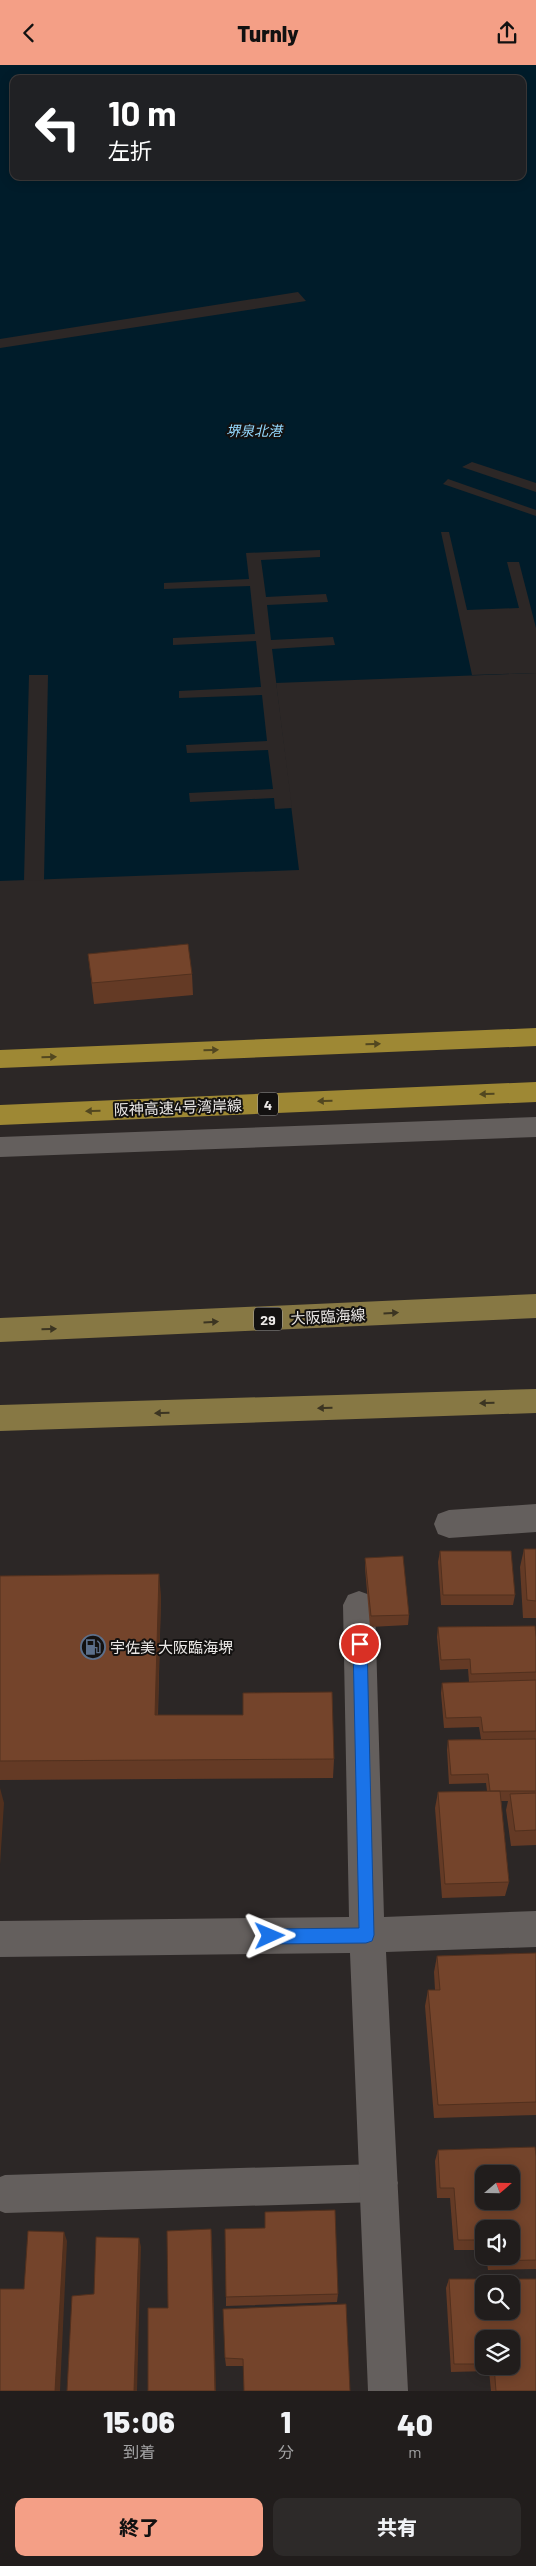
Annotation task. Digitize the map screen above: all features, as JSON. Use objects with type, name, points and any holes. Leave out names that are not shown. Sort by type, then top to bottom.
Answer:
[{"type":"highway","points":[[0,1059],[536,1037]]},
{"type":"highway","name":"阪神高速4号湾岸線","points":[[0,1115],[536,1092]]},
{"type":"main road","name":"大阪臨海線","points":[[0,1330],[536,1306]]},
{"type":"main road","points":[[0,1418],[536,1401]]},
{"type":"street","points":[[0,1147],[536,1127]]},
{"type":"street","points":[[449,1524],[536,1518]]},
{"type":"street","points":[[359,1605],[366,1935],[388,2391]]},
{"type":"street","points":[[0,1939],[366,1935],[536,1929]]},
{"type":"street","points":[[5,2194],[379,2183]]},
{"type":"water","name":"堺泉北港","points":[[0,65],[536,65],[536,673],[276,683],[299,870],[0,881]]},
{"type":"pier","points":[[298,292],[306,301],[0,348],[0,339]]},
{"type":"pier","points":[[472,462],[536,483],[536,492],[462,467]]},
{"type":"pier","points":[[448,479],[536,510],[536,516],[443,484]]},
{"type":"pier","points":[[441,532],[449,532],[467,610],[519,608],[507,562],[519,562],[536,628],[536,673],[472,675]]},
{"type":"pier","points":[[320,550],[320,557],[261,560],[266,597],[326,594],[328,602],[267,605],[271,640],[333,637],[335,645],[272,649],[292,808],[275,809],[274,798],[190,802],[189,793],[273,789],[268,750],[187,753],[186,745],[267,741],[262,695],[179,698],[179,691],[261,687],[256,641],[173,645],[173,638],[255,634],[250,586],[164,589],[164,583],[249,579],[246,553]]},
{"type":"pier","points":[[29,675],[48,675],[44,880],[24,881]]},
{"type":"building","points":[[188,944],[192,974],[92,983],[88,954]]},
{"type":"building","points":[[524,1549],[536,1549],[536,1601],[527,1600]]},
{"type":"building","points":[[440,1551],[511,1551],[515,1595],[443,1595]]},
{"type":"building","points":[[403,1556],[409,1615],[371,1616],[365,1558]]},
{"type":"building","points":[[159,1574],[155,1715],[243,1715],[243,1693],[332,1692],[334,1759],[0,1761],[0,1576]]},
{"type":"building","points":[[535,1626],[536,1672],[471,1674],[470,1659],[441,1660],[438,1627]]},
{"type":"building","points":[[536,1680],[536,1731],[483,1732],[481,1717],[446,1718],[442,1683]]},
{"type":"building","points":[[536,1739],[536,1791],[490,1791],[488,1774],[451,1775],[448,1740]]},
{"type":"building","points":[[500,1791],[509,1882],[445,1884],[438,1792]]},
{"type":"building","points":[[536,1793],[536,1830],[515,1831],[510,1794]]},
{"type":"building","points":[[536,1953],[536,2102],[438,2105],[428,1990],[440,1990],[437,1956]]},
{"type":"building","points":[[535,2147],[536,2260],[520,2260],[520,2220],[475,2220],[475,2240],[458,2240],[454,2188],[440,2188],[438,2150]]},
{"type":"building","points":[[335,2210],[338,2294],[226,2297],[225,2229],[265,2228],[265,2212]]},
{"type":"building","points":[[211,2229],[215,2391],[148,2391],[148,2308],[168,2308],[167,2231]]},
{"type":"building","points":[[28,2231],[64,2232],[55,2391],[0,2391],[0,2289],[24,2289]]},
{"type":"building","points":[[96,2237],[139,2238],[134,2391],[67,2391],[72,2296],[94,2294]]},
{"type":"building","points":[[449,2279],[475,2279],[475,2320],[520,2320],[520,2279],[536,2279],[536,2391],[496,2391],[495,2375],[520,2375],[520,2330],[475,2330],[475,2364],[454,2364]]},
{"type":"building","points":[[346,2304],[350,2391],[244,2391],[243,2359],[225,2358],[223,2309]]},
{"type":"place","name":"宇佐美 大阪臨海堺","points":[[93,1647]]},
{"type":"route","points":[[270,1936],[366,1935],[360,1644]]}]
